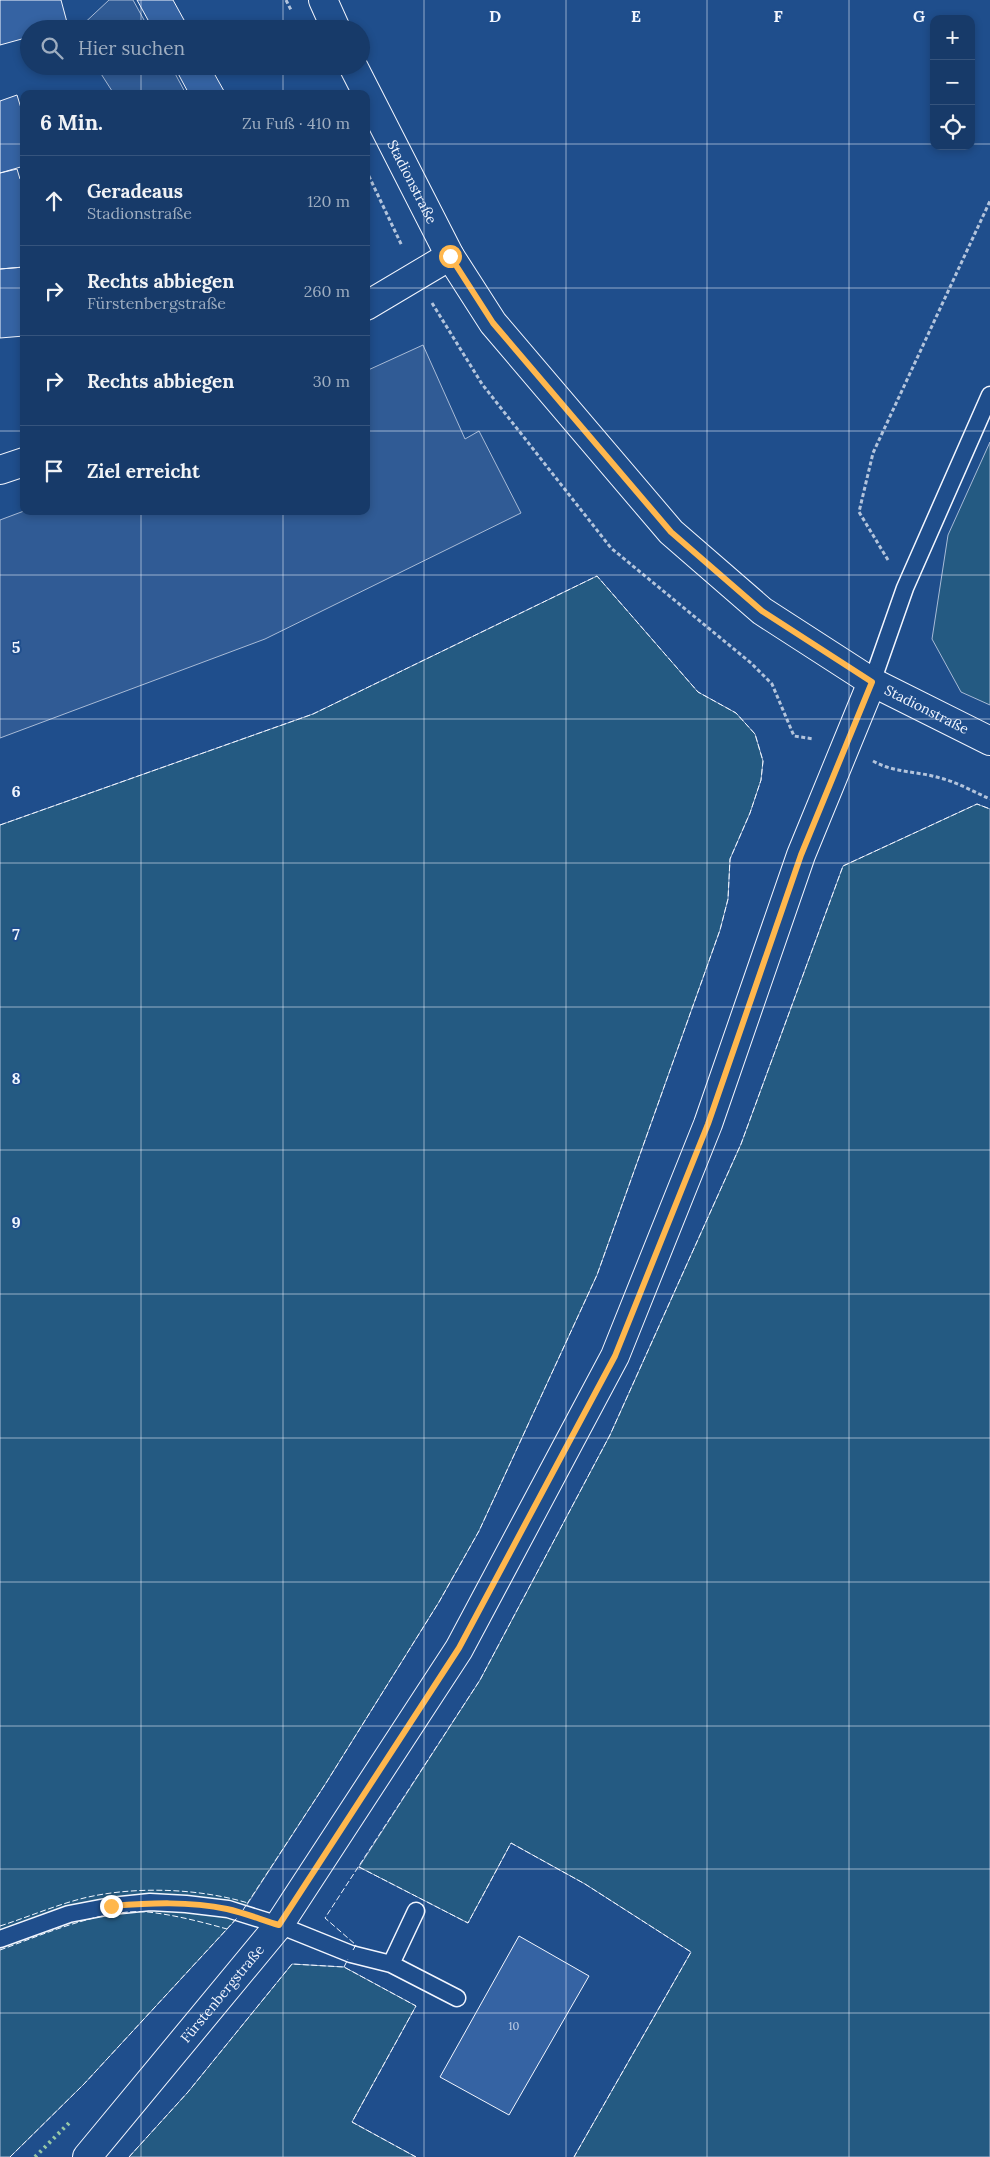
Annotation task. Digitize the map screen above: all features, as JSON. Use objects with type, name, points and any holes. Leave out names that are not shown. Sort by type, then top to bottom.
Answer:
[{"type":"street","points":[[323,0],[332,20]]},
{"type":"street","name":"Stadionstraße","points":[[358,75],[365,90]]},
{"type":"street","name":"Stadionstraße","points":[[370,99],[450,256],[493,323],[671,532],[762,611],[872,682],[990,741]]},
{"type":"street","points":[[370,304],[450,256]]},
{"type":"street","points":[[0,470],[20,463]]},
{"type":"street","name":"Fürstenbergstraße","points":[[87,2157],[279,1925],[459,1648],[615,1356],[708,1124],[801,855],[872,682]]},
{"type":"lane","points":[[872,682],[905,588],[990,395]]},
{"type":"lane","points":[[0,1939],[69,1914],[111,1906],[150,1902],[228,1909],[279,1925],[351,1954],[391,1964],[457,1998]]},
{"type":"lane","points":[[391,1964],[416,1911]]},
{"type":"path","points":[[370,178],[416,276],[482,384],[611,548],[751,663],[772,684],[794,736],[845,746],[883,767],[940,778],[990,799]]},
{"type":"path","points":[[905,588],[859,512],[873,453],[990,201]]},
{"type":"shaded area","points":[[109,0],[133,0],[144,20],[88,20]]},
{"type":"shaded area","points":[[102,75],[176,75],[184,90],[111,90]]},
{"type":"shaded area","points":[[423,345],[465,439],[479,431],[521,513],[265,639],[0,738],[0,520],[20,512],[20,515],[370,515],[370,369]]},
{"type":"shaded area","points":[[990,442],[990,705],[961,692],[932,639],[948,535]]},
{"type":"shaded area","points":[[597,576],[698,692],[736,713],[755,734],[763,761],[761,780],[750,813],[730,859],[728,899],[720,930],[597,1275],[479,1531],[439,1602],[326,1783],[241,1914],[84,2084],[10,2157],[0,2157],[0,825],[313,714]]},
{"type":"shaded area","points":[[977,804],[990,809],[990,2157],[574,2157],[691,1952],[585,1884],[511,1843],[468,1923],[359,1867],[480,1680],[610,1435],[741,1144],[843,866]]},
{"type":"shaded area","points":[[292,1964],[344,1967],[416,2006],[352,2122],[416,2157],[129,2157],[188,2092]]},
{"type":"building","points":[[0,0],[61,0],[66,20],[20,20],[20,39],[0,45]]},
{"type":"building","points":[[137,0],[173,0],[184,20],[148,20]]},
{"type":"building","points":[[179,75],[215,75],[223,90],[187,90]]},
{"type":"building","points":[[17,95],[20,105],[20,167],[0,173],[0,101]]},
{"type":"building","points":[[17,169],[20,179],[20,267],[0,269],[0,173]]},
{"type":"building","points":[[20,267],[20,336],[0,338],[0,269]]},
{"type":"building","points":[[519,1936],[589,1976],[509,2115],[440,2077]]},
{"type":"hedge","points":[[35,2157],[71,2121]]},
{"type":"fence","points":[[0,825],[313,714],[597,576],[698,692],[736,713],[755,734],[763,761],[761,780],[750,813],[730,859],[728,899],[720,930],[597,1275],[479,1531],[439,1602],[326,1783],[243,1910]]},
{"type":"fence","points":[[353,1950],[356,1945],[325,1918],[480,1680],[610,1435],[741,1144],[843,866],[977,804],[990,809]]},
{"type":"fence","points":[[359,1867],[468,1923],[511,1843],[585,1884],[691,1952],[574,2157]]},
{"type":"fence","points":[[0,1926],[84,1898],[145,1890],[208,1894],[248,1903]]},
{"type":"fence","points":[[0,1950],[92,1918],[130,1912],[168,1915],[227,1929]]},
{"type":"fence","points":[[10,2157],[84,2084],[237,1918]]},
{"type":"fence","points":[[344,1967],[348,1959]]},
{"type":"fence","points":[[129,2157],[188,2092],[292,1964],[344,1967],[416,2006],[352,2122],[416,2157]]},
{"type":"route","points":[[111,1906],[150,1902],[186,1904],[228,1909],[279,1925],[459,1648],[615,1356],[708,1124],[801,855],[872,682],[762,611],[671,532],[493,323],[450,256]]}]
